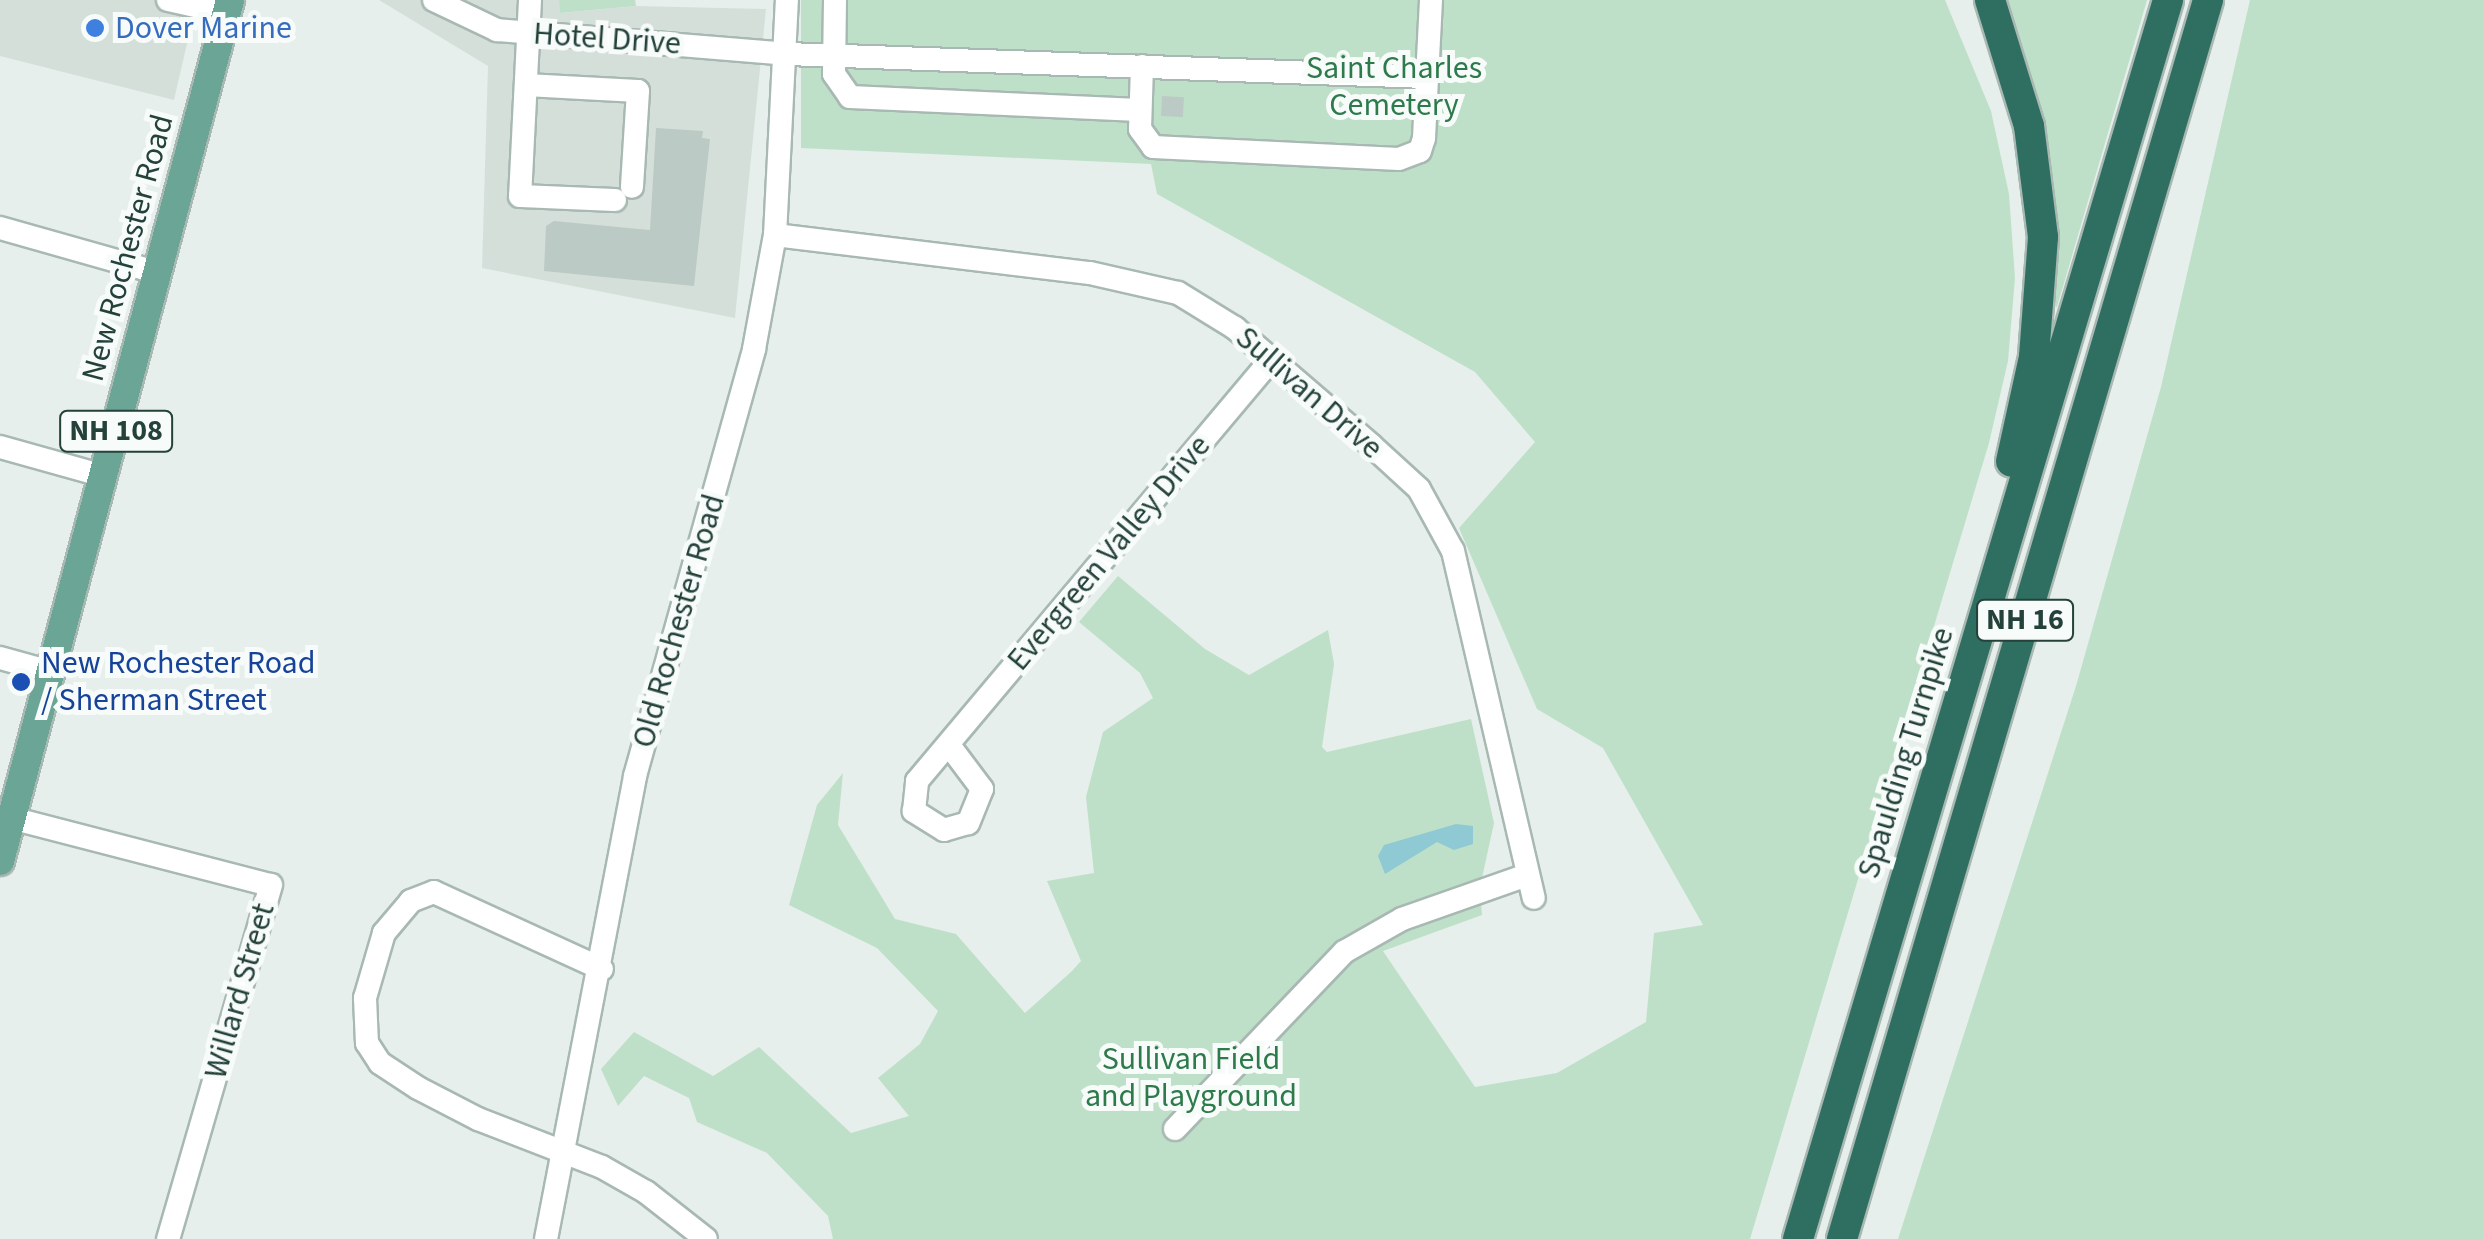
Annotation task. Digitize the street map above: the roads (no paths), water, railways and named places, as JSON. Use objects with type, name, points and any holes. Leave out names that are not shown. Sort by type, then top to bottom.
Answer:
[{"type":"highway","name":"Spaulding Turnpike","points":[[1798,1239],[2168,0]]},
{"type":"highway","name":"NH 16","points":[[1842,1239],[2208,0]]},
{"type":"highway","points":[[1990,1],[2028,126],[2043,237],[2040,311],[2005,489],[2001,557]]},
{"type":"main road","name":"New Rochester Road","points":[[0,861],[228,7]]},
{"type":"street","points":[[168,0],[228,7]]},
{"type":"street","name":"Hotel Drive","points":[[434,0],[479,25],[526,33],[787,54],[1427,77]]},
{"type":"street","points":[[526,85],[638,91],[623,194],[520,196],[530,0]]},
{"type":"street","name":"Old Rochester Road","points":[[546,1239],[602,969],[636,776],[741,404],[775,235],[788,0]]},
{"type":"street","points":[[835,0],[838,88],[864,100],[1140,110]]},
{"type":"street","points":[[1142,66],[1140,129],[1153,147],[1400,159],[1420,151],[1424,138],[1431,0]]},
{"type":"street","points":[[0,228],[159,273]]},
{"type":"street","name":"Sullivan Drive","points":[[775,235],[1134,280],[1199,302],[1371,445],[1433,508],[1461,573],[1534,898]]},
{"type":"street","name":"Evergreen Valley Drive","points":[[949,745],[1270,360]]},
{"type":"street","points":[[0,448],[104,476]]},
{"type":"street","points":[[0,658],[51,672]]},
{"type":"street","name":"Willard Street","points":[[11,818],[270,885],[168,1239]]},
{"type":"street","points":[[1175,1129],[1344,952],[1402,918],[1527,875]]},
{"type":"street","points":[[602,969],[434,892],[412,901],[384,933],[365,998],[367,1044],[380,1063],[478,1120],[566,1152],[646,1192],[706,1239]]},
{"type":"water","points":[[1456,824],[1473,826],[1473,844],[1454,850],[1437,842],[1385,874],[1378,856],[1384,845]]},
{"type":"place","name":"Dover Marine","points":[[95,28]]},
{"type":"place","name":"New Rochester Road / Sherman Street","points":[[21,682]]},
{"type":"park label","name":"Saint Charles Cemetery","points":[[1394,88]]},
{"type":"park label","name":"Sullivan Field and Playground","points":[[1191,1078]]}]
